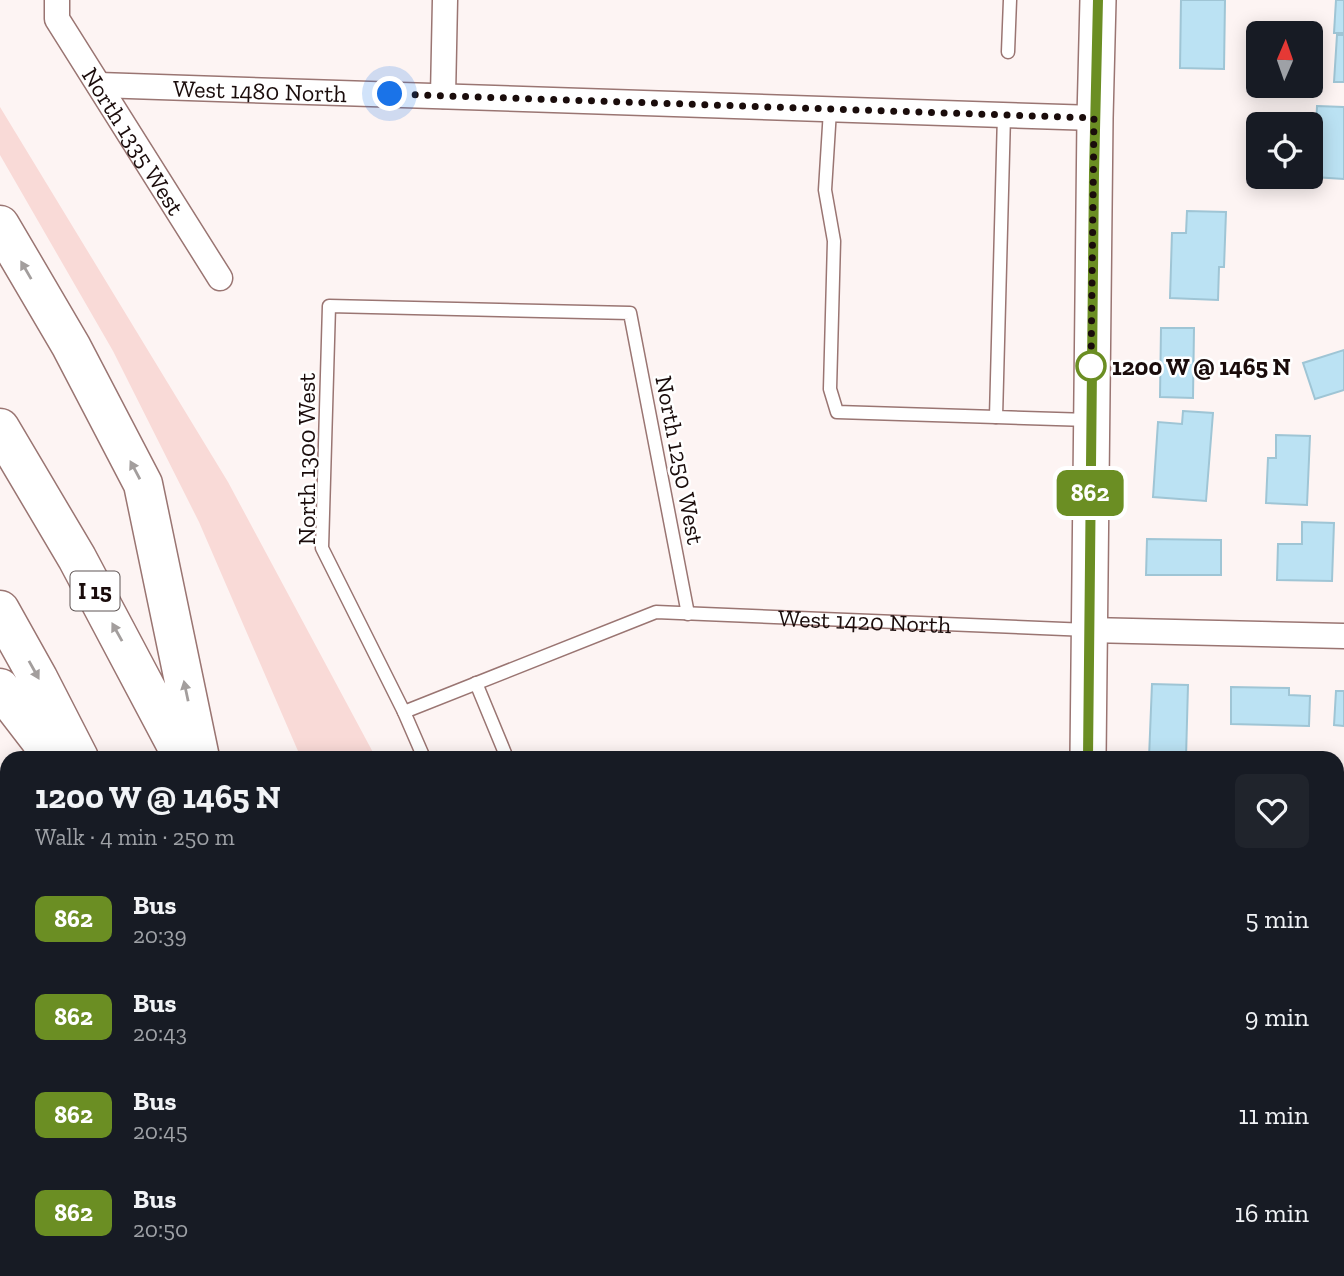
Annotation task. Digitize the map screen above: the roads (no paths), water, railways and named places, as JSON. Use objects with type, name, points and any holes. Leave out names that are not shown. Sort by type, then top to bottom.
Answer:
[{"type":"highway","points":[[0,225],[71,346],[143,484],[199,751]]},
{"type":"highway","name":"I 15","points":[[0,428],[77,558],[179,751]]},
{"type":"highway","points":[[0,610],[75,751]]},
{"type":"highway","points":[[0,688],[49,751]]},
{"type":"street","name":"North 1335 West","points":[[57,0],[57,19],[220,278]]},
{"type":"street","points":[[443,96],[445,0]]},
{"type":"street","points":[[1088,751],[1094,118],[1098,0]]},
{"type":"street","name":"West 1480 North","points":[[99,85],[1094,118]]},
{"type":"street","name":"West 1420 North","points":[[1089,630],[1344,636]]},
{"type":"lane","points":[[1009,52],[1010,0]]},
{"type":"lane","points":[[830,110],[825,190],[834,241],[830,389],[837,412],[1091,420]]},
{"type":"lane","points":[[996,417],[1004,115]]},
{"type":"lane","name":"North 1250 West","points":[[329,306],[630,313],[688,614]]},
{"type":"lane","name":"North 1300 West","points":[[329,306],[322,548],[421,751]]},
{"type":"lane","name":"West 1420 North","points":[[404,712],[656,612],[1089,630]]},
{"type":"lane","points":[[476,683],[504,751]]},
{"type":"place","name":"1200 W @ 1465 N","points":[[1091,366]]}]
